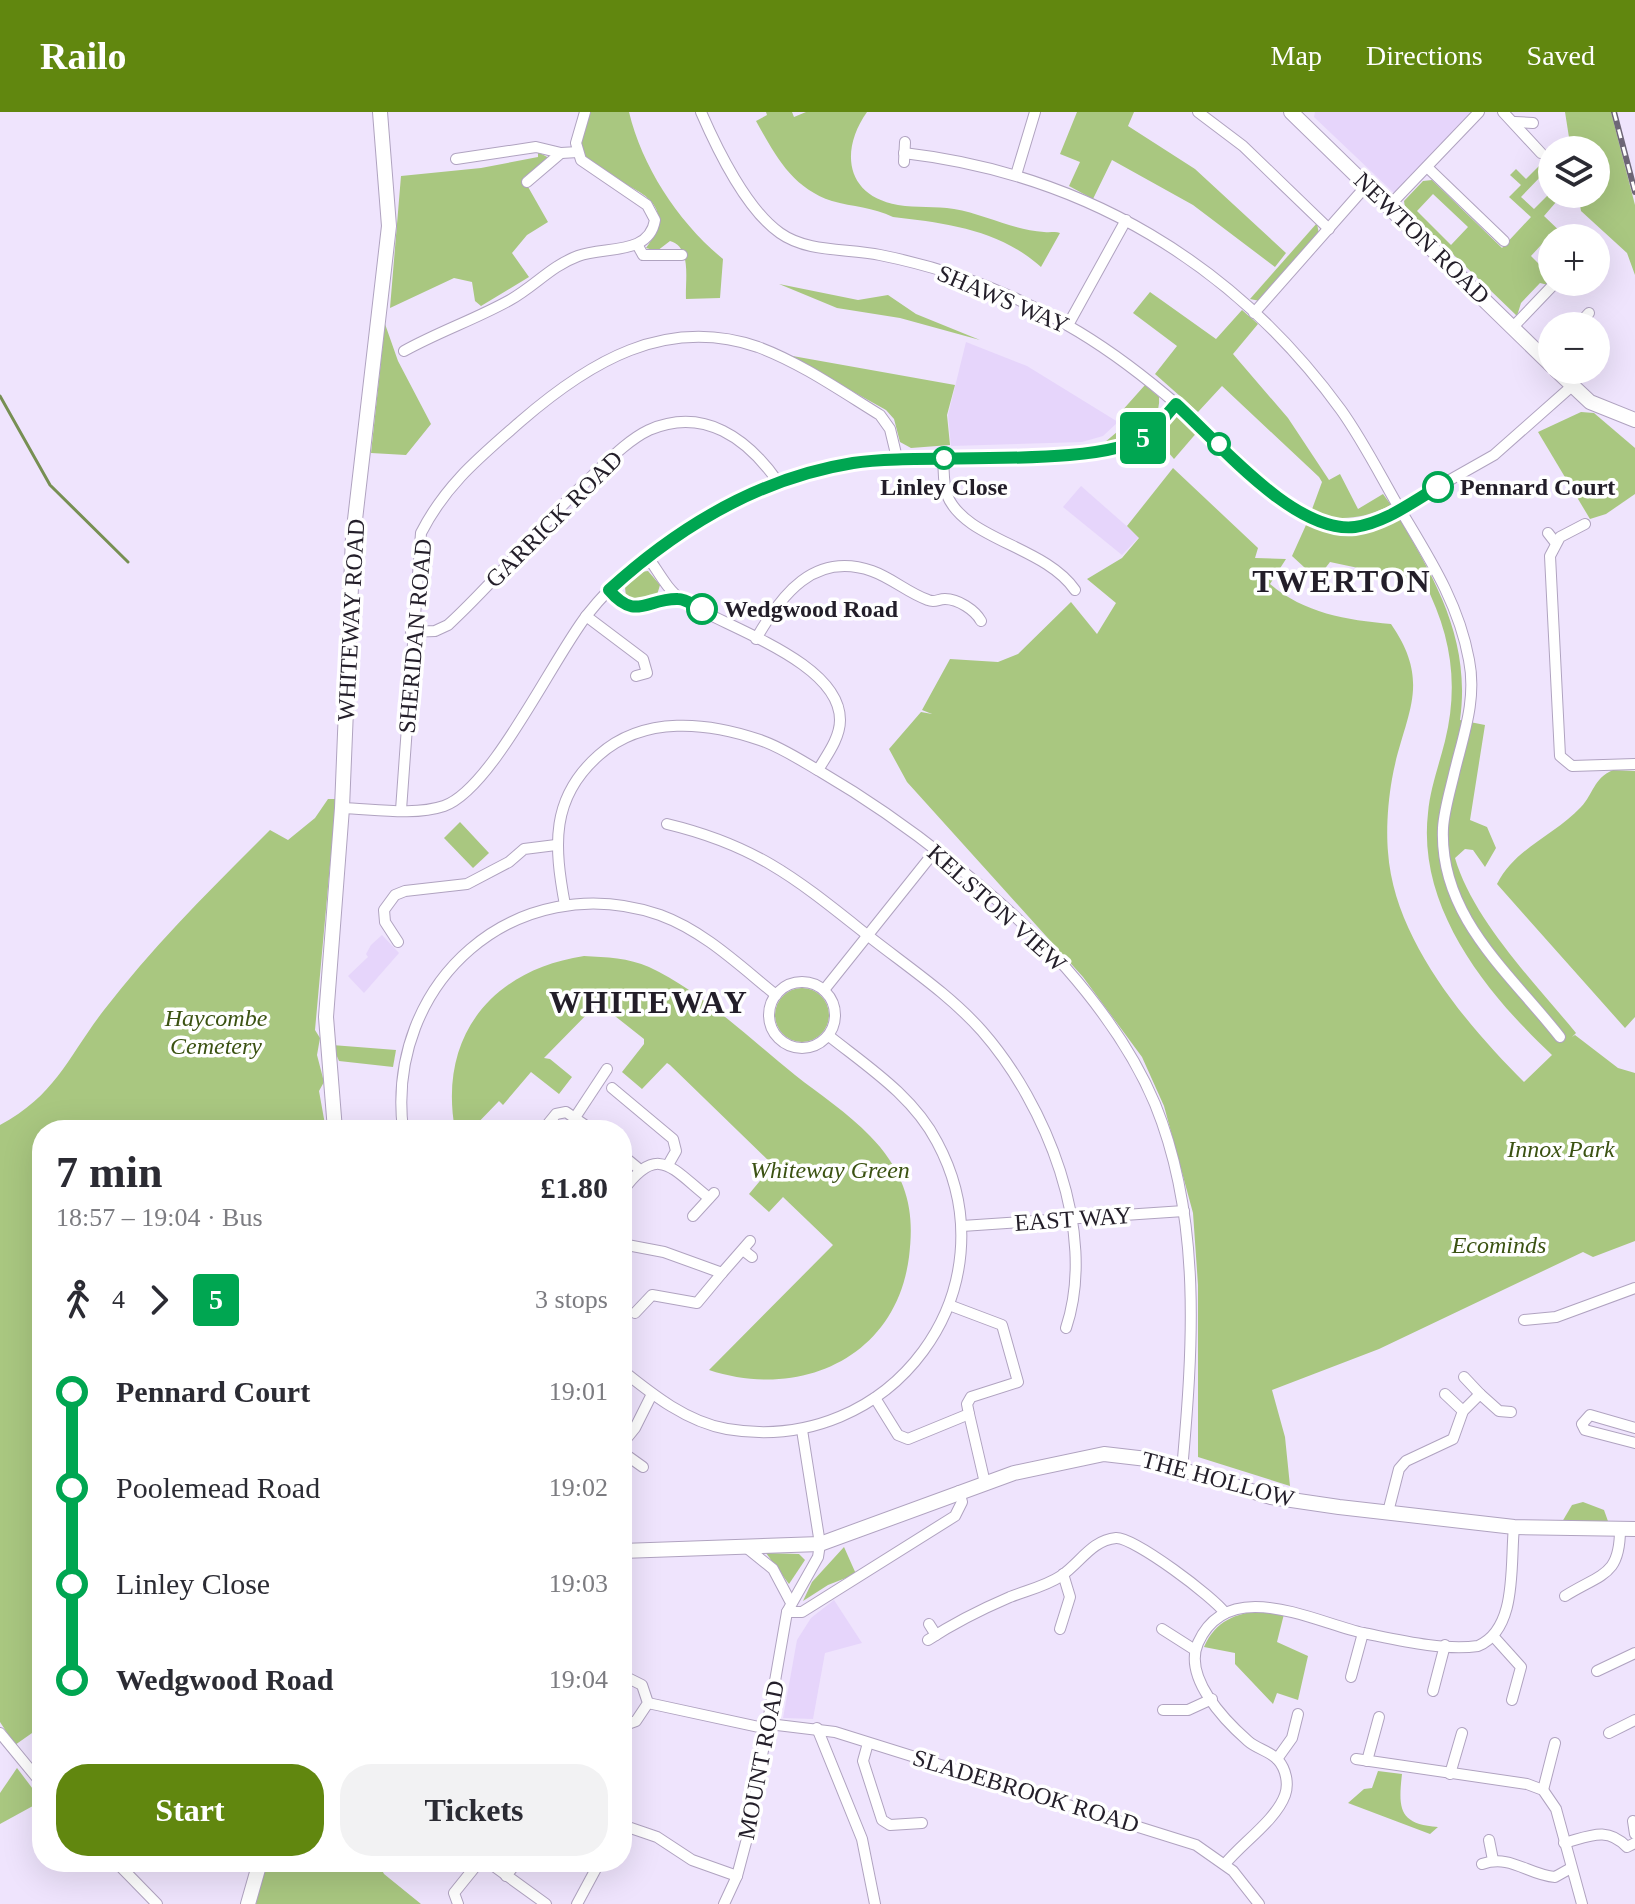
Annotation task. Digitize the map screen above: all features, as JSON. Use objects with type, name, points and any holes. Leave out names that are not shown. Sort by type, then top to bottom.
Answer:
[{"type":"street","name":"WHITEWAY ROAD","points":[[334,1120],[326,1017],[342,808],[353,537],[389,226],[380,112]]},
{"type":"street","points":[[404,351],[434,329],[509,301],[557,265],[582,255],[638,246],[653,230],[652,212],[621,184],[586,166],[578,152],[578,134],[585,112]]},
{"type":"street","name":"SHAWS WAY","points":[[701,112],[723,157],[759,213],[781,234],[807,245],[879,255],[953,275],[1019,300],[1068,325],[1114,354],[1176,404],[1287,506],[1311,520],[1358,526],[1400,509],[1494,455],[1572,386]]},
{"type":"street","points":[[1016,175],[1035,112]]},
{"type":"street","points":[[1198,112],[1243,146],[1329,229]]},
{"type":"street","name":"NEWTON ROAD","points":[[1291,112],[1538,349]]},
{"type":"street","points":[[1389,206],[1479,112]]},
{"type":"street","points":[[1503,112],[1538,150]]},
{"type":"street","points":[[1515,122],[1533,123]]},
{"type":"street","points":[[456,159],[536,147],[561,153],[578,152]]},
{"type":"street","points":[[904,152],[959,159],[1016,175],[1079,196],[1126,220],[1201,267],[1254,313],[1291,348],[1341,410],[1447,587],[1470,661],[1471,699],[1465,737],[1443,828],[1451,886],[1477,938],[1559,1030]]},
{"type":"street","points":[[527,182],[561,153]]},
{"type":"street","points":[[1427,167],[1504,241]]},
{"type":"street","points":[[1254,313],[1367,185]]},
{"type":"street","points":[[1068,325],[1126,220]]},
{"type":"street","points":[[638,246],[643,255],[682,255]]},
{"type":"street","points":[[1513,327],[1543,296]]},
{"type":"street","name":"SHERIDAN ROAD","points":[[401,810],[411,632],[421,533],[439,498],[485,452],[565,382],[613,355],[673,340],[715,340],[758,347],[880,415],[890,429],[897,458]]},
{"type":"street","name":"NEWTON ROAD","points":[[1572,386],[1598,407],[1635,420]]},
{"type":"street","points":[[342,808],[401,810],[446,805],[473,788],[586,616],[609,590],[647,556],[698,521],[778,482],[853,463],[897,458],[1109,451],[1146,436],[1176,404]]},
{"type":"street","name":"GARRICK ROAD","points":[[411,632],[435,631],[448,625],[562,505],[611,459],[649,430],[679,423],[708,425],[745,441],[778,482]]},
{"type":"street","points":[[943,458],[946,494],[955,507],[977,526],[1044,560],[1074,583]]},
{"type":"street","points":[[1585,524],[1555,542],[1550,562],[1559,751],[1564,763],[1572,766],[1635,764]]},
{"type":"street","points":[[1548,533],[1555,542]]},
{"type":"street","points":[[647,556],[680,599],[816,673],[834,696],[840,721],[838,732],[818,770]]},
{"type":"street","points":[[756,639],[785,593],[805,577],[834,567],[870,571],[928,601],[942,599],[957,602],[973,610],[981,621]]},
{"type":"street","points":[[609,590],[618,601],[637,608],[680,599]]},
{"type":"street","points":[[586,616],[643,659],[647,673],[636,676]]},
{"type":"street","name":"KELSTON VIEW","points":[[565,905],[556,845],[563,807],[580,777],[609,747],[639,732],[666,726],[734,732],[763,741],[873,804],[935,851],[1056,959],[1130,1052],[1155,1104],[1176,1165],[1184,1211],[1191,1300],[1182,1470]]},
{"type":"street","points":[[667,823],[714,835],[756,853],[868,935],[954,1004],[1006,1061],[1045,1130],[1056,1157],[1071,1219],[1076,1270],[1072,1310],[1066,1328]]},
{"type":"street","points":[[398,942],[385,922],[384,910],[395,895],[405,891],[467,884],[501,867],[524,849],[556,845]]},
{"type":"street","points":[[824,990],[935,851]]},
{"type":"street","points":[[402,1120],[400,1085],[405,1053],[424,1004],[443,975],[490,934],[512,922],[565,905],[627,907],[676,922],[711,943],[776,995]]},
{"type":"street","points":[[795,983],[812,984],[824,990],[836,1011],[829,1036],[810,1048],[797,1048],[782,1042],[772,1029],[769,1018],[776,995],[795,983]]},
{"type":"street","points":[[632,1378],[689,1416],[726,1428],[802,1430],[846,1414],[875,1398],[905,1373],[930,1344],[957,1280],[962,1226],[948,1164],[923,1120],[907,1100],[829,1036]]},
{"type":"street","points":[[576,1116],[607,1069]]},
{"type":"street","points":[[612,1088],[673,1139],[676,1151],[668,1165]]},
{"type":"street","points":[[551,1120],[556,1114],[566,1112],[581,1120]]},
{"type":"street","points":[[632,1163],[639,1169]]},
{"type":"street","points":[[632,1178],[639,1169],[668,1165],[711,1196],[693,1216]]},
{"type":"street","name":"EAST WAY","points":[[962,1226],[1184,1211]]},
{"type":"street","points":[[635,1313],[652,1295],[697,1303],[746,1245],[752,1257]]},
{"type":"street","points":[[632,1246],[664,1252],[722,1273]]},
{"type":"street","points":[[1524,1320],[1545,1325],[1635,1288]]},
{"type":"street","points":[[949,1305],[1002,1325],[1018,1377],[1013,1386],[971,1397],[967,1404],[985,1483]]},
{"type":"street","points":[[1464,1377],[1499,1411],[1511,1412]]},
{"type":"street","points":[[632,1432],[652,1394]]},
{"type":"street","points":[[1445,1394],[1463,1411]]},
{"type":"street","points":[[1388,1512],[1399,1469],[1416,1454],[1453,1439],[1463,1411],[1480,1394]]},
{"type":"street","points":[[875,1398],[902,1439],[969,1414]]},
{"type":"street","points":[[1635,1428],[1590,1415],[1582,1424],[1585,1430],[1635,1443]]},
{"type":"street","points":[[802,1430],[820,1544]]},
{"type":"street","name":"THE HOLLOW","points":[[632,1551],[820,1544],[959,1491],[1040,1465],[1104,1454],[1147,1459],[1271,1497],[1514,1527],[1628,1529]]},
{"type":"street","points":[[632,1459],[643,1467]]},
{"type":"street","points":[[747,1548],[773,1569],[789,1606],[802,1612],[955,1516],[962,1502],[959,1491]]},
{"type":"street","points":[[1225,1864],[1282,1801],[1286,1779],[1277,1759],[1250,1743],[1212,1699],[1195,1667],[1195,1650],[1206,1630],[1225,1613],[1243,1608],[1283,1609],[1363,1633],[1445,1645],[1478,1646],[1494,1637],[1506,1611],[1514,1527]]},
{"type":"street","points":[[1565,1596],[1618,1560],[1628,1529]]},
{"type":"street","points":[[929,1624],[932,1637],[985,1608],[1063,1574],[1103,1541],[1117,1538],[1132,1540],[1213,1599],[1225,1613]]},
{"type":"street","name":"MOUNT ROAD","points":[[724,1904],[737,1876],[769,1727],[789,1606],[818,1557],[820,1544]]},
{"type":"street","points":[[1584,1566],[1592,1579]]},
{"type":"street","points":[[1060,1629],[1070,1597],[1063,1574]]},
{"type":"street","points":[[1162,1629],[1195,1650]]},
{"type":"street","points":[[1351,1677],[1363,1633]]},
{"type":"street","points":[[1494,1637],[1521,1667],[1512,1700]]},
{"type":"street","points":[[1433,1691],[1445,1645]]},
{"type":"street","points":[[1597,1671],[1634,1654],[1635,1668]]},
{"type":"street","points":[[632,1680],[642,1685],[648,1703],[632,1722]]},
{"type":"street","points":[[1163,1710],[1188,1710],[1212,1699]]},
{"type":"street","name":"SLADEBROOK ROAD","points":[[648,1703],[769,1727],[817,1728],[1183,1840],[1225,1864],[1259,1904]]},
{"type":"street","points":[[1277,1759],[1292,1738],[1298,1714]]},
{"type":"street","points":[[1379,1717],[1361,1760],[1527,1784],[1543,1790],[1556,1809],[1582,1904]]},
{"type":"street","points":[[1609,1733],[1635,1720]]},
{"type":"street","points":[[817,1728],[862,1839],[875,1904]]},
{"type":"street","points":[[0,1733],[32,1772]]},
{"type":"street","points":[[1450,1774],[1462,1733]]},
{"type":"street","points":[[868,1743],[863,1761],[882,1820],[890,1825],[922,1823]]},
{"type":"street","points":[[1543,1790],[1555,1743]]},
{"type":"street","points":[[1633,1821],[1635,1834]]},
{"type":"street","points":[[632,1828],[657,1837],[692,1860],[737,1876]]},
{"type":"street","points":[[1564,1843],[1600,1832],[1615,1835],[1627,1847],[1635,1843]]},
{"type":"street","points":[[1489,1840],[1488,1862],[1513,1862],[1547,1876],[1561,1875],[1571,1868]]},
{"type":"street","points":[[126,1872],[157,1904]]},
{"type":"street","points":[[248,1904],[257,1872]]},
{"type":"street","points":[[458,1904],[454,1893],[471,1872]]},
{"type":"street","points":[[501,1872],[546,1904]]},
{"type":"street","points":[[506,1876],[509,1872]]},
{"type":"street","points":[[577,1904],[594,1872]]},
{"type":"shaded area","points":[[1315,112],[1472,112],[1394,193],[1314,117]]},
{"type":"shaded area","points":[[966,342],[1027,366],[1118,422],[1103,436],[1082,442],[951,446],[948,415]]},
{"type":"shaded area","points":[[1081,486],[1139,537],[1122,555],[1063,507]]},
{"type":"shaded area","points":[[382,935],[399,953],[364,993],[348,976],[368,957],[366,954],[371,945]]},
{"type":"shaded area","points":[[834,1600],[862,1643],[825,1653],[813,1719],[783,1718],[797,1640],[811,1618]]},
{"type":"green space","points":[[591,112],[629,112],[643,153],[664,193],[692,229],[723,259],[720,298],[686,299],[686,265],[677,244],[670,241],[657,251],[646,248],[657,228],[657,212],[650,200],[590,164],[581,153],[580,137]]},
{"type":"green space","points":[[766,112],[792,112],[794,117],[806,112],[867,112],[858,127],[851,156],[852,169],[867,192],[898,205],[954,209],[1032,231],[1060,233],[1041,267],[1008,244],[972,230],[893,217],[832,201],[806,188],[786,169],[756,121],[767,115]]},
{"type":"green space","points":[[1077,112],[1134,112],[1128,126],[1195,169],[1286,253],[1275,267],[1193,205],[1112,160],[1093,199],[1069,186],[1080,162],[1060,154]]},
{"type":"green space","points":[[1565,112],[1611,112],[1635,205],[1635,275],[1627,253],[1610,237],[1610,224],[1595,224],[1581,211],[1580,208],[1610,208],[1610,136],[1569,136]]},
{"type":"green space","points":[[538,152],[549,158],[523,178],[548,222],[527,235],[512,253],[529,277],[481,306],[475,301],[472,282],[454,278],[390,308],[401,176],[481,168],[538,157]]},
{"type":"green space","points":[[1538,167],[1538,179],[1521,197],[1534,209],[1538,205],[1538,208],[1551,208],[1544,216],[1552,224],[1538,224],[1538,248],[1531,256],[1538,263],[1538,285],[1521,303],[1517,316],[1405,208],[1404,201],[1423,181],[1432,180],[1502,248],[1531,217],[1509,197],[1521,185],[1510,175],[1516,169],[1526,179]],"holes":[[[1433,194],[1468,227],[1451,245],[1417,211]]]},
{"type":"green space","points":[[1317,223],[1319,235],[1260,301],[1250,299]]},
{"type":"green space","points":[[779,284],[858,300],[888,295],[916,314],[980,340],[900,318],[837,308]]},
{"type":"green space","points":[[1150,292],[1216,339],[1242,310],[1258,324],[1233,354],[1288,418],[1329,480],[1340,474],[1358,509],[1383,494],[1391,505],[1352,518],[1311,512],[1322,482],[1319,477],[1222,386],[1198,412],[1155,374],[1177,346],[1133,313]]},
{"type":"green space","points":[[385,324],[398,361],[431,424],[406,455],[371,453]]},
{"type":"green space","points":[[787,355],[955,385],[947,415],[950,445],[911,448],[900,442],[894,419],[886,410]]},
{"type":"green space","points":[[1145,385],[1159,397],[1154,418],[1129,439],[1098,448],[1130,421],[1120,413]]},
{"type":"green space","points":[[1581,412],[1594,413],[1635,448],[1635,494],[1606,514],[1590,519],[1538,432]]},
{"type":"green space","points":[[1174,416],[1182,417],[1199,430],[1174,459],[1156,438],[1158,431]]},
{"type":"green space","points":[[1173,468],[1258,548],[1255,558],[1286,559],[1270,584],[1297,602],[1326,613],[1391,624],[1404,646],[1413,684],[1412,701],[1388,806],[1387,843],[1393,884],[1403,916],[1436,978],[1501,1059],[1524,1082],[1552,1055],[1481,977],[1445,915],[1434,882],[1428,848],[1428,813],[1449,720],[1452,679],[1446,640],[1433,601],[1424,582],[1330,562],[1317,579],[1292,556],[1306,525],[1350,532],[1397,514],[1437,588],[1455,637],[1462,691],[1460,720],[1485,725],[1470,820],[1487,827],[1496,848],[1485,867],[1473,850],[1465,849],[1455,858],[1464,881],[1490,927],[1576,1033],[1572,1037],[1575,1035],[1618,1068],[1635,1073],[1635,1241],[1593,1257],[1583,1252],[1379,1349],[1272,1390],[1285,1437],[1290,1486],[1198,1457],[1198,1285],[1193,1213],[1164,1106],[1142,1057],[1083,977],[907,782],[889,749],[921,712],[932,714],[922,710],[950,659],[998,662],[1018,654],[1071,602],[1097,634],[1116,603],[1087,579],[1122,558],[1139,538],[1127,526]]},
{"type":"green space","points":[[648,571],[660,585],[657,595],[637,600],[626,597],[625,587],[640,572]]},
{"type":"green space","points":[[1613,770],[1635,771],[1635,1017],[1625,1028],[1497,884],[1514,860],[1570,817],[1585,802],[1601,778]]},
{"type":"green space","name":"Haycombe Cemetery","points":[[328,799],[336,799],[315,1030],[320,1038],[317,1055],[324,1082],[319,1091],[324,1120],[32,1120],[32,1733],[15,1745],[0,1722],[0,1125],[48,1088],[143,962],[270,830],[288,840],[315,818]]},
{"type":"green space","points":[[460,822],[489,853],[473,868],[444,838]]},
{"type":"green space","name":"Whiteway Green","points":[[584,956],[617,958],[641,964],[669,977],[725,1016],[852,1119],[885,1153],[906,1195],[911,1239],[900,1292],[885,1321],[864,1345],[838,1363],[809,1374],[777,1379],[743,1378],[709,1370],[833,1245],[783,1197],[769,1212],[749,1194],[773,1165],[670,1065],[667,1063],[642,1089],[622,1072],[644,1044],[644,1039],[601,1005],[596,1005],[544,1058],[550,1059],[572,1077],[559,1094],[531,1072],[503,1105],[499,1101],[481,1120],[454,1120],[452,1096],[455,1065],[464,1037],[479,1013],[498,992],[523,976],[551,964]]},
{"type":"green space","points":[[802,988],[821,996],[829,1015],[821,1034],[802,1042],[783,1034],[775,1015],[783,996]]},
{"type":"green space","points":[[332,1045],[396,1050],[393,1067],[339,1061]]},
{"type":"green space","points":[[1583,1502],[1604,1510],[1609,1524],[1562,1522],[1572,1505]]},
{"type":"green space","points":[[844,1547],[856,1574],[828,1585],[803,1601],[812,1582]]},
{"type":"green space","points":[[766,1553],[799,1554],[805,1560],[789,1584]]},
{"type":"green space","points":[[1263,1610],[1284,1614],[1277,1642],[1308,1656],[1298,1700],[1277,1693],[1273,1704],[1235,1664],[1235,1653],[1204,1647],[1221,1624]]},
{"type":"green space","points":[[17,1768],[32,1788],[32,1806],[0,1824],[0,1793]]},
{"type":"green space","points":[[1378,1771],[1402,1774],[1401,1805],[1408,1818],[1438,1827],[1430,1834],[1348,1803],[1364,1789],[1372,1788]]},
{"type":"green space","points":[[264,1872],[383,1872],[421,1904],[256,1904]]},
{"type":"waterway","points":[[0,396],[50,485],[128,562]]},
{"type":"railway","points":[[1614,112],[1635,192]]},
{"type":"bus line","name":"5","points":[[702,609],[680,599],[637,608],[627,606],[609,590],[647,556],[698,521],[778,482],[853,463],[897,458],[1109,451],[1146,436],[1176,404],[1287,506],[1326,525],[1343,527],[1370,523],[1438,487]]},
{"type":"place","name":"Linley Close","points":[[944,458]]},
{"type":"place","name":"Pennard Court","points":[[1438,487]]},
{"type":"place","name":"Wedgwood Road","points":[[702,609]]},
{"type":"district","name":"TWERTON","points":[[1342,581]]},
{"type":"district","name":"WHITEWAY","points":[[649,1002]]},
{"type":"park label","name":"Innox Park","points":[[1561,1149]]},
{"type":"park label","name":"Ecominds","points":[[1499,1245]]}]
